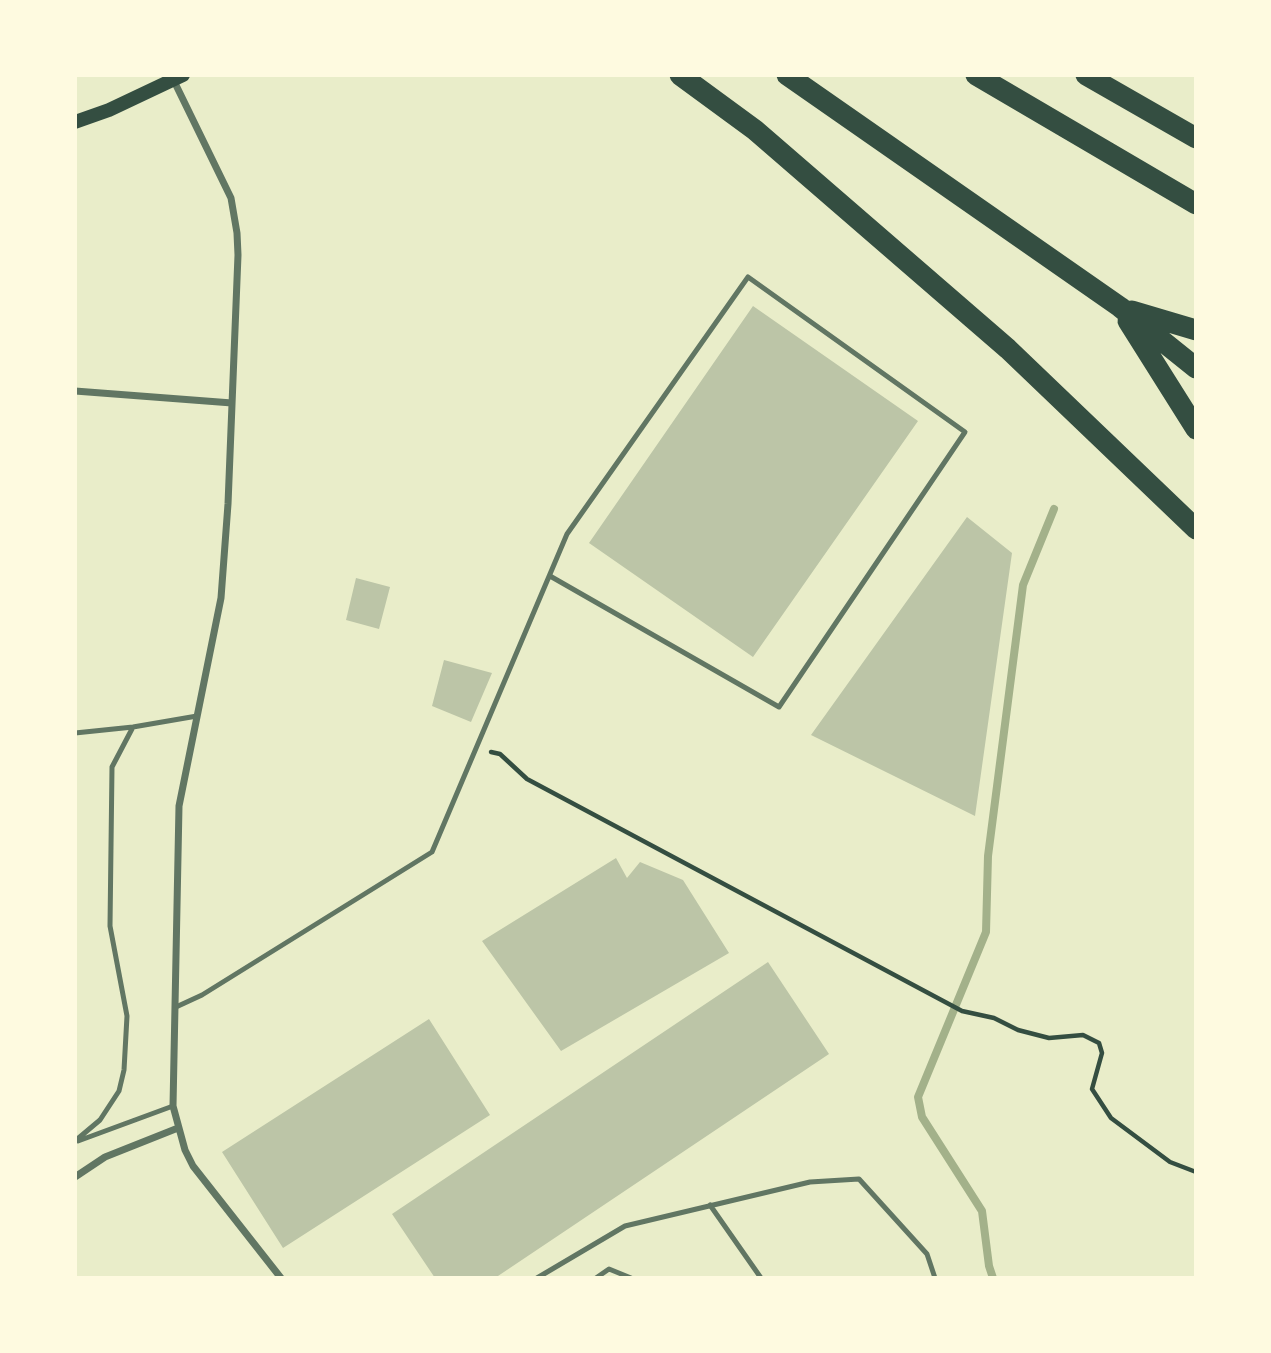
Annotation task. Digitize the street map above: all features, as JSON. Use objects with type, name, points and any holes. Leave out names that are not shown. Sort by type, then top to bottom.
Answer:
[{"type":"highway","points":[[680,75],[755,130],[1008,348],[1196,529]]},
{"type":"highway","points":[[787,75],[1120,307],[1196,368]]},
{"type":"highway","points":[[976,75],[1196,204]]},
{"type":"highway","points":[[1086,75],[1196,138]]},
{"type":"highway","points":[[1120,307],[1196,330]]},
{"type":"highway","points":[[1120,307],[1196,429]]},
{"type":"main road","points":[[75,122],[109,110],[178,78]]},
{"type":"street","points":[[178,78],[231,198],[238,255],[221,598],[179,806],[173,1106],[178,1128],[193,1166],[281,1278]]},
{"type":"street","points":[[75,391],[232,404]]},
{"type":"street","points":[[75,1177],[105,1157],[178,1128]]},
{"type":"lane","points":[[176,1007],[202,995],[432,852],[567,534],[748,277],[965,432],[779,707],[550,576]]},
{"type":"lane","points":[[75,733],[197,716]]},
{"type":"lane","points":[[75,1142],[100,1120],[119,1091],[124,1070],[127,1016],[110,926],[111,794],[112,767],[133,727]]},
{"type":"lane","points":[[75,1142],[173,1106]]},
{"type":"lane","points":[[537,1278],[625,1226],[810,1182],[859,1179],[927,1255],[935,1278]]},
{"type":"lane","points":[[710,1205],[761,1278]]},
{"type":"lane","points":[[596,1278],[609,1269],[631,1278]]},
{"type":"path","points":[[477,748],[500,754],[527,779],[962,1011],[994,1018],[1018,1030],[1049,1038],[1083,1035],[1099,1043],[1102,1053],[1092,1089],[1111,1118],[1170,1162],[1196,1172]]},
{"type":"building","points":[[753,306],[918,421],[753,657],[589,543]]},
{"type":"building","points":[[967,517],[1012,553],[975,816],[811,735]]},
{"type":"building","points":[[356,578],[390,587],[379,629],[346,620]]},
{"type":"building","points":[[444,660],[492,673],[471,722],[432,706]]},
{"type":"building","points":[[616,858],[627,878],[640,862],[683,880],[729,953],[561,1051],[482,941]]},
{"type":"building","points":[[768,962],[829,1054],[495,1278],[435,1278],[392,1214]]},
{"type":"building","points":[[429,1019],[490,1115],[283,1248],[222,1152]]},
{"type":"waterway","points":[[993,1278],[982,1211],[922,1117],[918,1097],[986,932],[988,856],[1023,585],[1054,509]]}]
